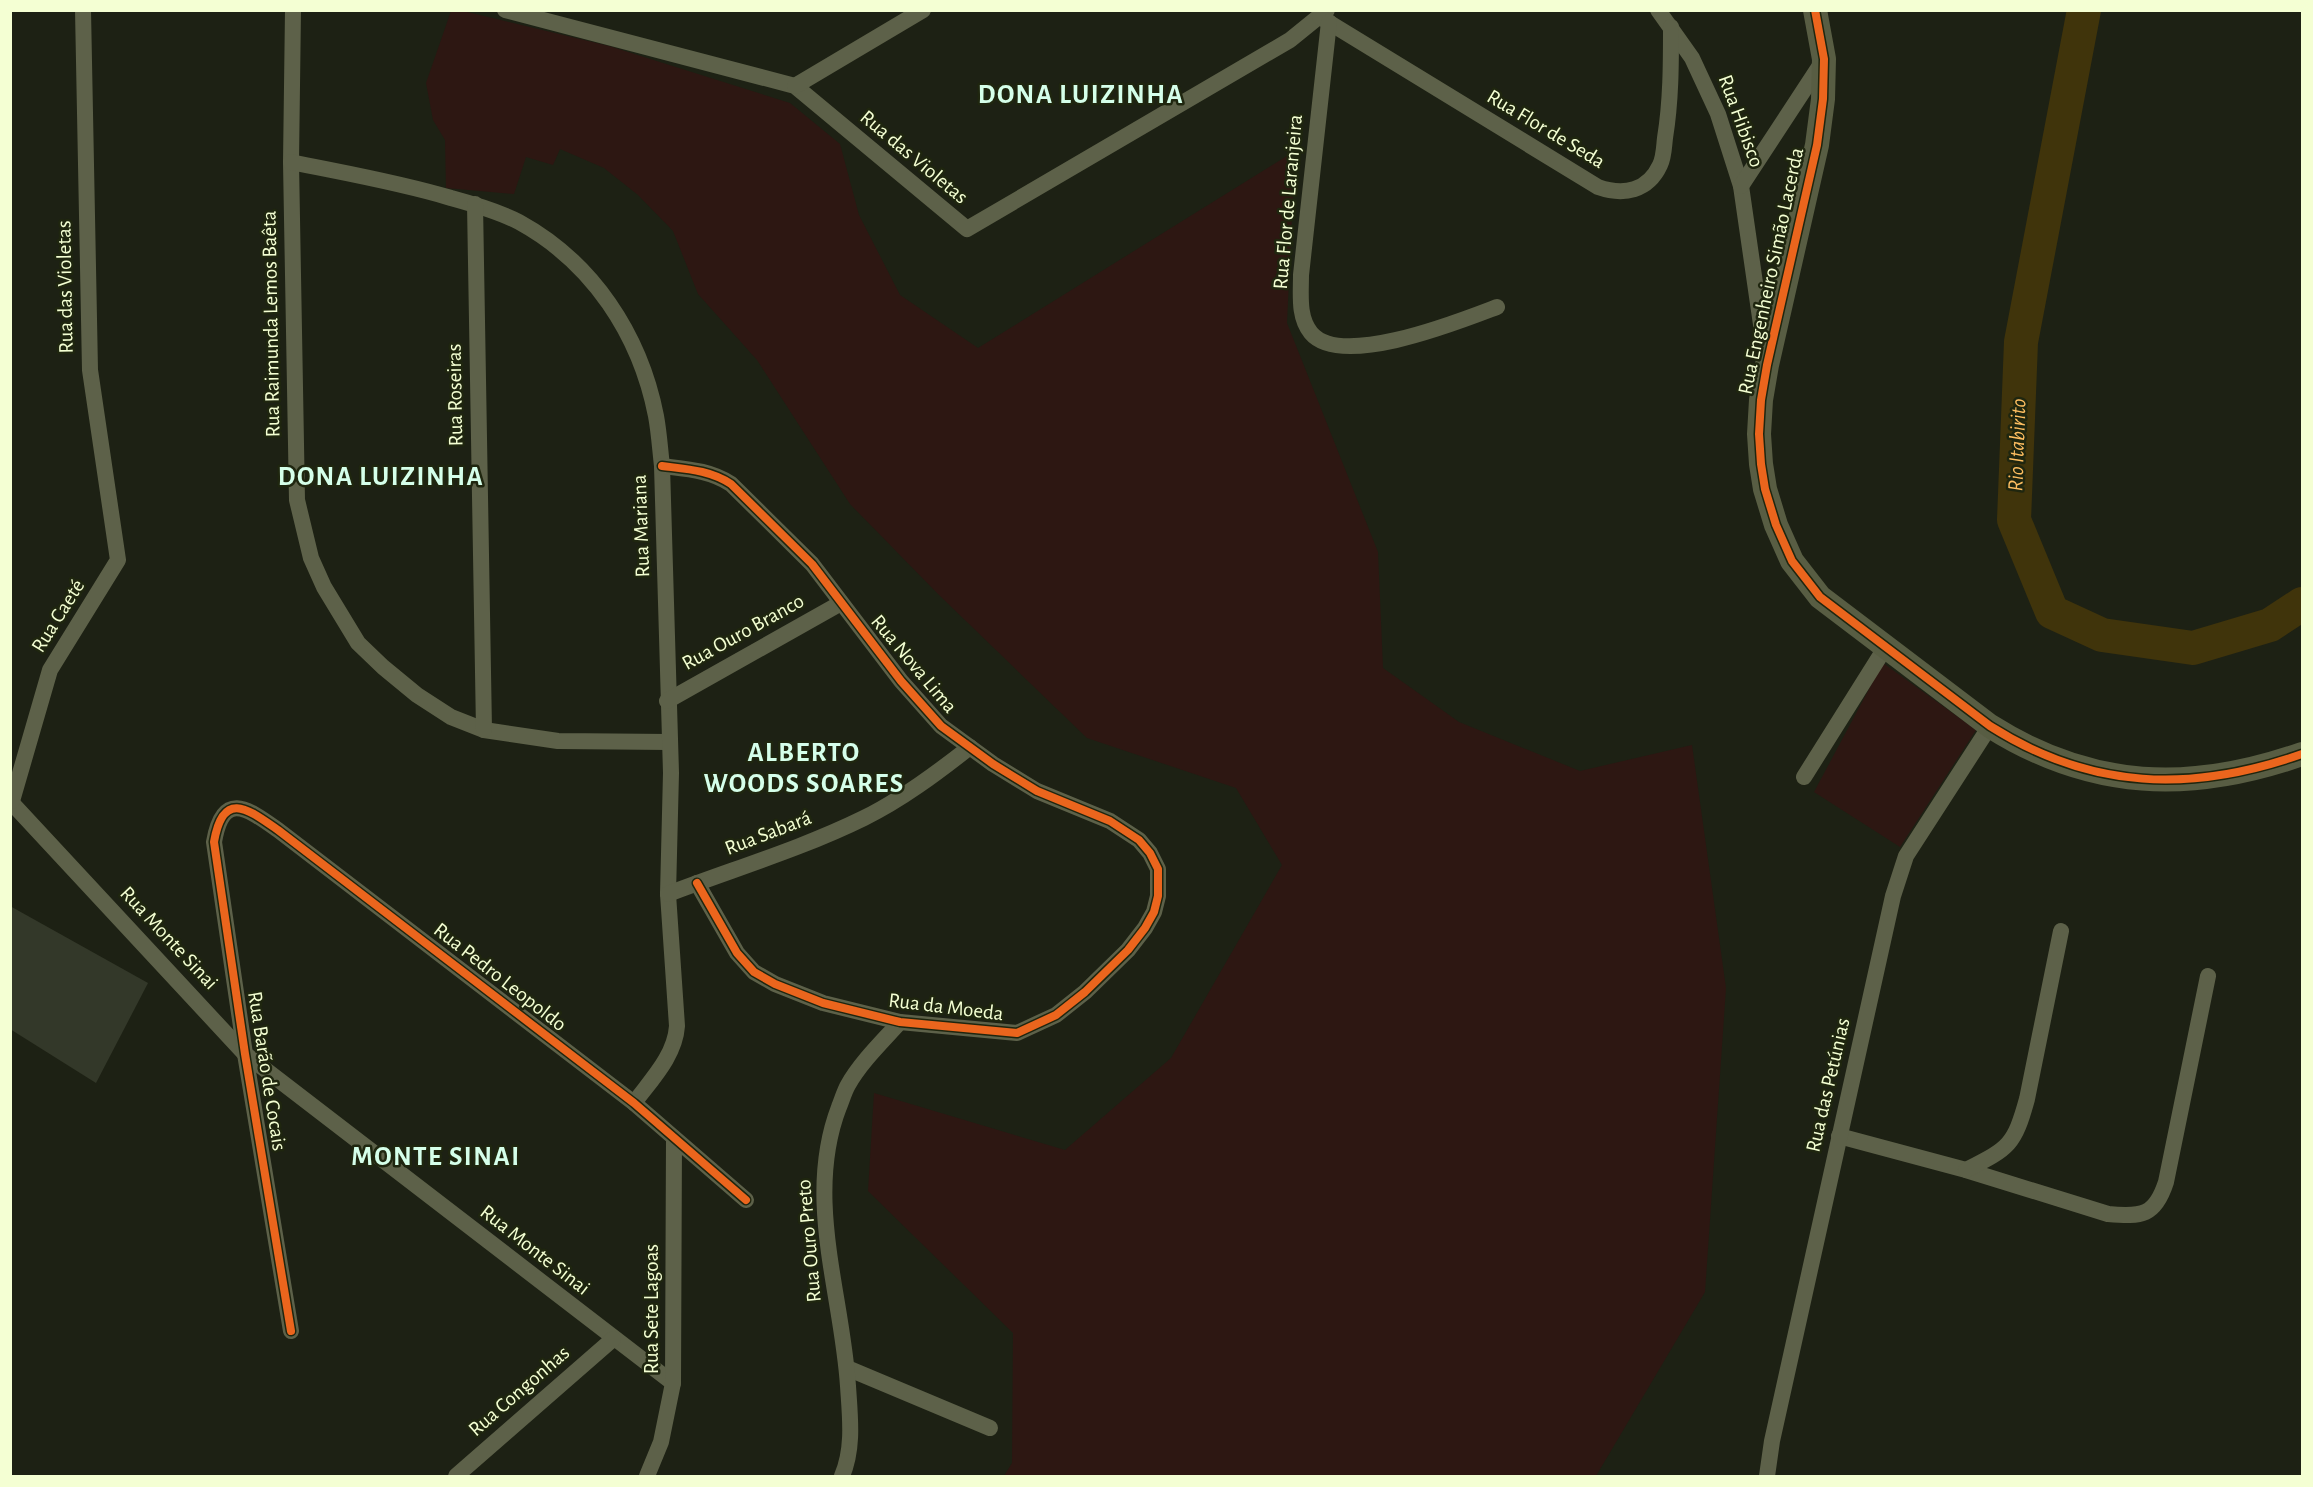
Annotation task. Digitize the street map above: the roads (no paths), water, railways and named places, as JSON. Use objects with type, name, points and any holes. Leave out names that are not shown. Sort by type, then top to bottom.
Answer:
[{"type":"street","name":"Rua das Violetas","points":[[82,10],[90,370],[118,560]]},
{"type":"street","name":"Rua Raimunda Lemos Baêta","points":[[293,10],[291,162],[297,500],[311,558],[324,587],[352,634],[383,667],[417,695],[451,717],[484,730],[558,741],[669,741]]},
{"type":"street","name":"Rua das Violetas","points":[[505,10],[795,86],[967,229],[1290,40],[1325,17]]},
{"type":"street","points":[[795,86],[923,10]]},
{"type":"street","name":"Rua Hibisco","points":[[1658,10],[1692,58],[1718,114],[1741,186],[1767,365]]},
{"type":"street","name":"Rua Engenheiro Simão Lacerda","points":[[1815,10],[1824,59],[1823,99],[1817,145],[1767,365],[1761,400],[1759,434],[1765,489],[1776,525],[1792,561],[1820,597],[1990,726],[2019,745],[2079,769],[2133,779],[2193,780],[2238,773],[2302,754]]},
{"type":"street","name":"Rua Flor de Seda","points":[[1325,17],[1598,187],[1623,192],[1637,190],[1647,183],[1661,164],[1670,110],[1671,27]]},
{"type":"street","name":"Rua Flor de Laranjeira","points":[[1325,17],[1301,275],[1301,309],[1312,335],[1322,342],[1358,347],[1418,335],[1497,307]]},
{"type":"street","points":[[1741,186],[1824,59]]},
{"type":"street","name":"Rua Mariana","points":[[291,162],[413,187],[475,204],[518,222],[558,247],[606,297],[634,344],[656,417],[662,466],[671,773],[668,894],[677,1026],[676,1040],[670,1053],[634,1103]]},
{"type":"street","name":"Rua Roseiras","points":[[475,204],[484,730]]},
{"type":"street","name":"Rua Nova Lima","points":[[662,466],[719,476],[731,484],[813,564],[901,681],[941,726],[993,764],[1037,791],[1110,821],[1139,840],[1150,853],[1158,869]]},
{"type":"street","name":"Rua Caeté","points":[[11,801],[50,670],[118,560]]},
{"type":"street","name":"Rua Ouro Branco","points":[[668,700],[841,603]]},
{"type":"street","points":[[1804,777],[1885,648]]},
{"type":"street","name":"Rua das Petúnias","points":[[1767,1476],[1772,1441],[1893,896],[1906,856],[1990,726]]},
{"type":"street","name":"Rua Sabará","points":[[668,894],[806,844],[866,818],[944,768],[970,747]]},
{"type":"street","name":"Rua Monte Sinai","points":[[11,801],[245,1054],[613,1339],[674,1383]]},
{"type":"street","name":"Rua Pedro Leopoldo","points":[[222,816],[233,808],[245,808],[270,824],[634,1103],[746,1200]]},
{"type":"street","name":"Rua Barão de Cocais","points":[[222,816],[214,842],[245,1054],[291,1331]]},
{"type":"street","name":"Rua da Moeda","points":[[697,883],[737,953],[754,972],[776,984],[823,1003],[900,1022],[1017,1033],[1056,1015],[1085,992],[1128,950],[1154,912],[1158,896],[1158,869]]},
{"type":"street","points":[[1966,1170],[1997,1154],[2013,1140],[2020,1124],[2061,931]]},
{"type":"street","points":[[1839,1136],[1966,1170],[2108,1214],[2143,1215],[2161,1198],[2166,1182],[2208,976]]},
{"type":"street","name":"Rua Ouro Preto","points":[[842,1476],[848,1462],[851,1428],[847,1368],[826,1231],[823,1194],[825,1160],[833,1123],[847,1086],[870,1055],[900,1022]]},
{"type":"street","name":"Rua Sete Lagoas","points":[[647,1476],[661,1442],[674,1383],[674,1138]]},
{"type":"street","name":"Rua Congonhas","points":[[456,1476],[613,1339]]},
{"type":"street","points":[[847,1368],[990,1428]]},
{"type":"waterway","name":"Rio Itabirito","points":[[2084,10],[2021,342],[2014,520],[2052,612],[2102,635],[2193,648],[2270,625],[2302,604]]},
{"type":"district","name":"DONA LUIZINHA","points":[[1081,94]]},
{"type":"district","name":"DONA LUIZINHA","points":[[381,476]]},
{"type":"district","name":"ALBERTO WOODS SOARES","points":[[804,768]]},
{"type":"district","name":"MONTE SINAI","points":[[436,1156]]}]
